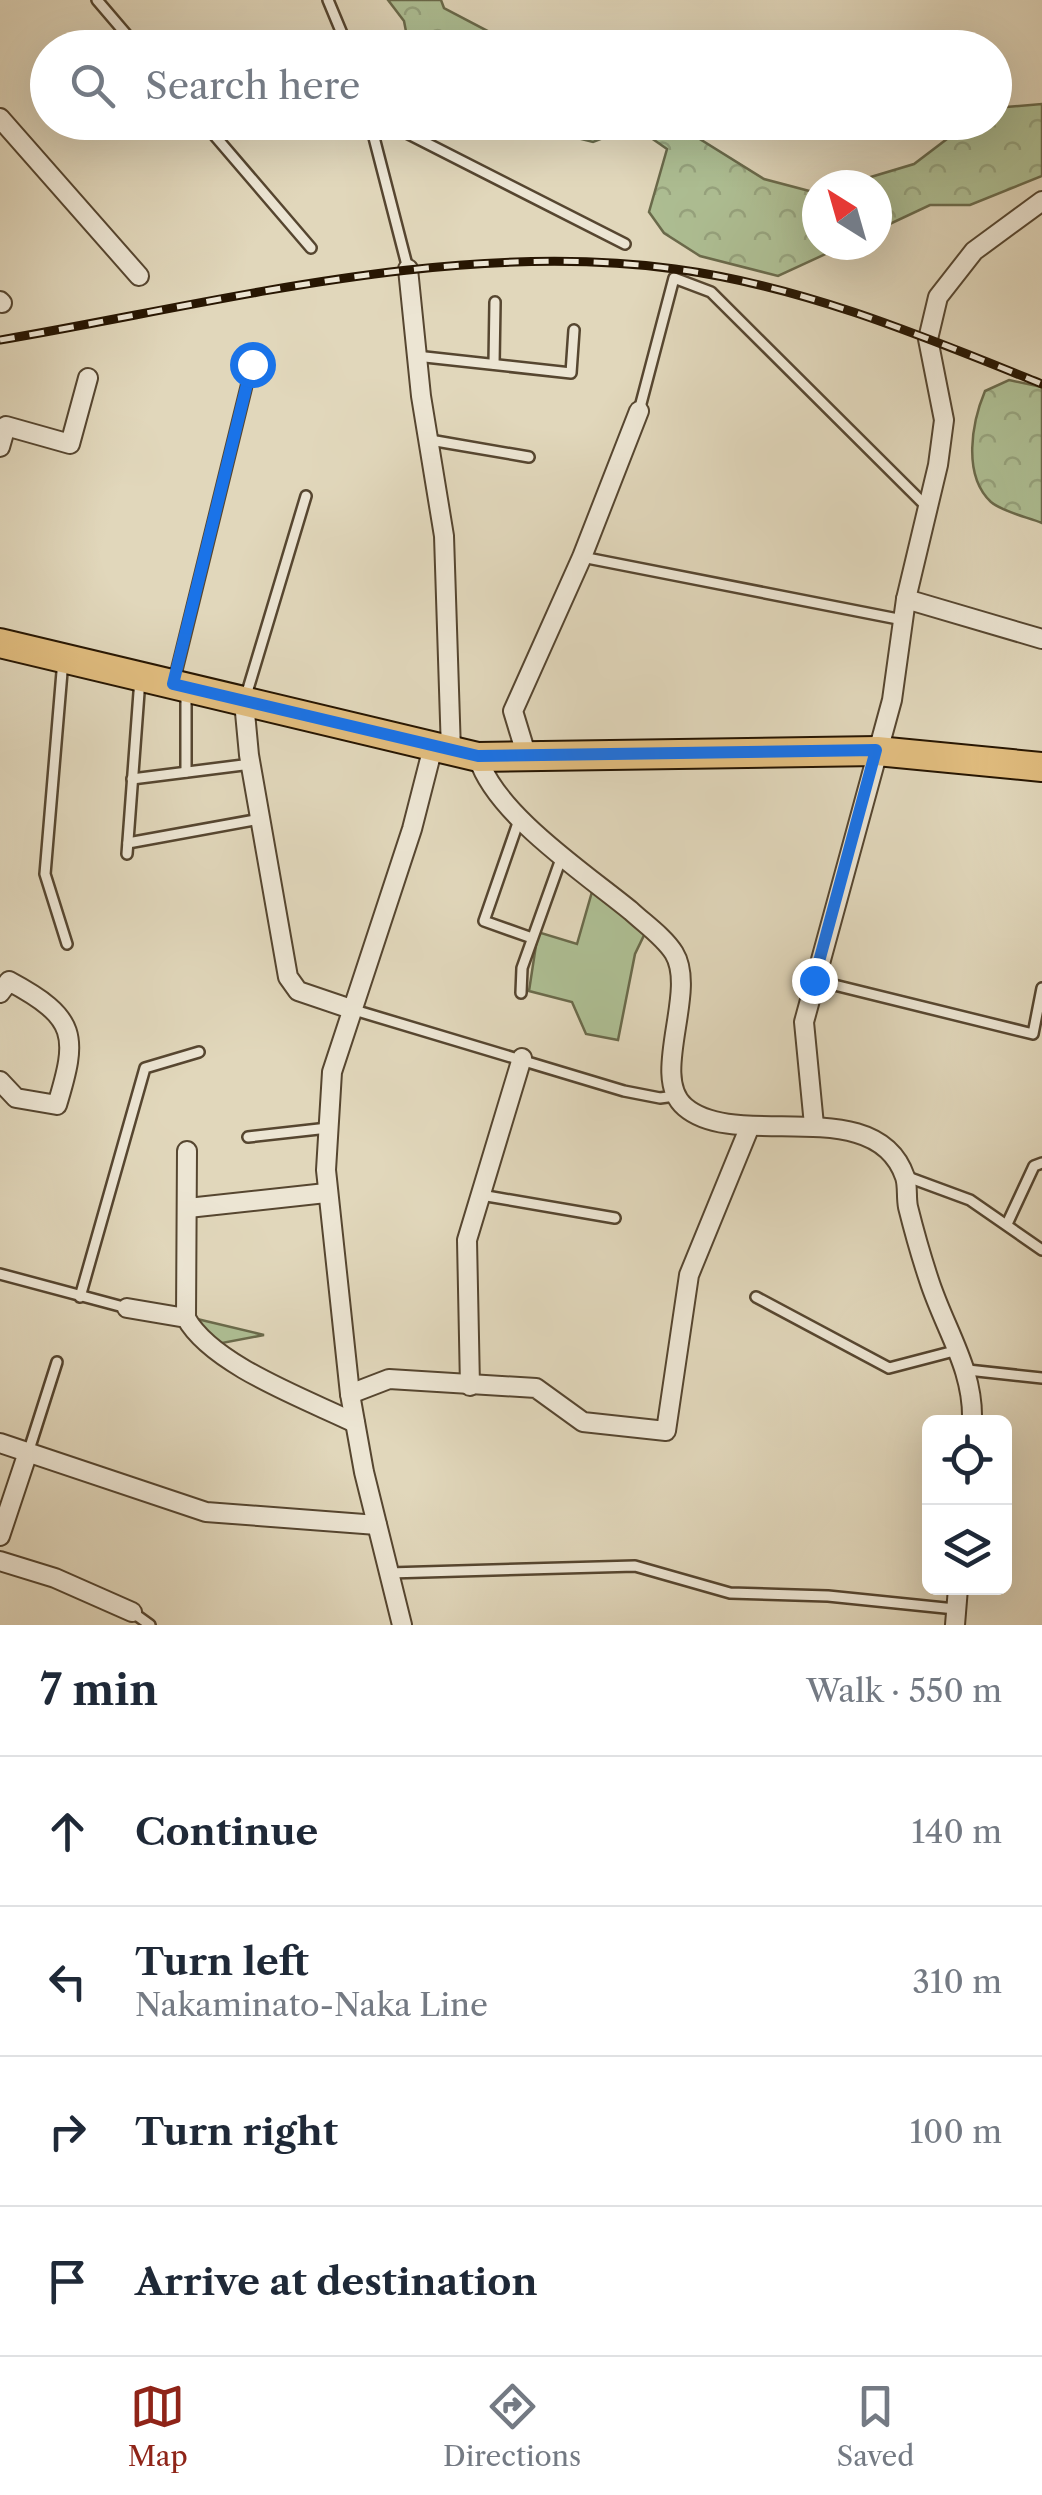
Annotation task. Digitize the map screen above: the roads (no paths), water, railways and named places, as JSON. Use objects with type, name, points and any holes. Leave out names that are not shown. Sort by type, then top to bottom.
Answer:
[{"type":"main road","points":[[0,642],[454,752],[527,758],[876,750],[1042,767]]},
{"type":"street","points":[[0,118],[139,276]]},
{"type":"street","points":[[814,1125],[804,1022],[892,700],[906,599],[944,420],[928,350],[938,297],[974,251],[1042,200]]},
{"type":"street","points":[[402,1625],[355,1423],[326,1193],[332,1072],[412,829],[454,752],[444,536],[427,440],[408,269]]},
{"type":"street","points":[[0,447],[6,426],[70,444],[88,378]]},
{"type":"street","points":[[527,758],[513,711],[582,557],[639,411]]},
{"type":"street","points":[[906,599],[1042,639]]},
{"type":"street","points":[[244,702],[288,976],[298,991],[351,1009]]},
{"type":"street","points":[[454,752],[520,816],[652,929],[677,957],[680,987],[673,1058],[675,1096],[684,1107],[710,1120],[750,1126],[814,1125],[874,1143],[905,1176],[907,1202],[929,1282],[968,1370],[972,1415]]},
{"type":"street","points":[[0,993],[9,980],[35,995],[67,1028],[73,1052],[57,1105],[16,1098],[0,1081]]},
{"type":"street","points":[[470,1386],[467,1240],[522,1058]]},
{"type":"street","points":[[350,1394],[389,1379],[536,1388],[583,1422],[666,1430],[689,1274],[750,1126]]},
{"type":"street","points":[[186,1151],[186,1318],[197,1338],[261,1376],[355,1423]]},
{"type":"street","points":[[188,1208],[326,1193]]},
{"type":"street","points":[[128,1308],[186,1318]]},
{"type":"street","points":[[0,1443],[206,1512],[377,1525]]},
{"type":"street","points":[[0,1536],[27,1455]]},
{"type":"street","points":[[0,1561],[55,1578],[132,1612]]},
{"type":"lane","points":[[97,0],[123,30]]},
{"type":"lane","points":[[328,0],[340,30]]},
{"type":"lane","points":[[219,140],[312,248]]},
{"type":"lane","points":[[375,140],[408,269]]},
{"type":"lane","points":[[420,140],[625,244]]},
{"type":"lane","points":[[639,411],[674,278],[711,292],[927,506]]},
{"type":"lane","points":[[494,364],[495,302]]},
{"type":"lane","points":[[416,356],[571,373],[574,330]]},
{"type":"lane","points":[[186,772],[180,686],[252,364]]},
{"type":"lane","points":[[427,440],[529,457]]},
{"type":"lane","points":[[244,702],[306,496]]},
{"type":"lane","points":[[582,557],[903,620]]},
{"type":"lane","points":[[63,658],[45,874],[67,944]]},
{"type":"lane","points":[[127,854],[140,676]]},
{"type":"lane","points":[[132,779],[251,764]]},
{"type":"lane","points":[[520,816],[484,920],[532,938]]},
{"type":"lane","points":[[128,843],[260,819]]},
{"type":"lane","points":[[521,993],[522,968],[563,854]]},
{"type":"lane","points":[[814,980],[1033,1034],[1042,988]]},
{"type":"lane","points":[[351,1009],[624,1091],[660,1098],[675,1096]]},
{"type":"lane","points":[[80,1297],[144,1068],[199,1052]]},
{"type":"lane","points":[[248,1137],[328,1128]]},
{"type":"lane","points":[[1007,1224],[1034,1166],[1042,1163]]},
{"type":"lane","points":[[905,1176],[970,1200],[1042,1250]]},
{"type":"lane","points":[[481,1194],[615,1218]]},
{"type":"lane","points":[[0,1274],[128,1308]]},
{"type":"lane","points":[[756,1296],[890,1368],[958,1350]]},
{"type":"lane","points":[[27,1455],[57,1362]]},
{"type":"lane","points":[[968,1370],[1042,1378]]},
{"type":"lane","points":[[389,1572],[635,1566],[730,1593],[828,1596],[955,1617]]},
{"type":"lane","points":[[132,1612],[150,1625]]},
{"type":"railway","points":[[0,340],[336,279],[507,262],[592,262],[675,269],[770,287],[862,315],[1042,384]]}]
